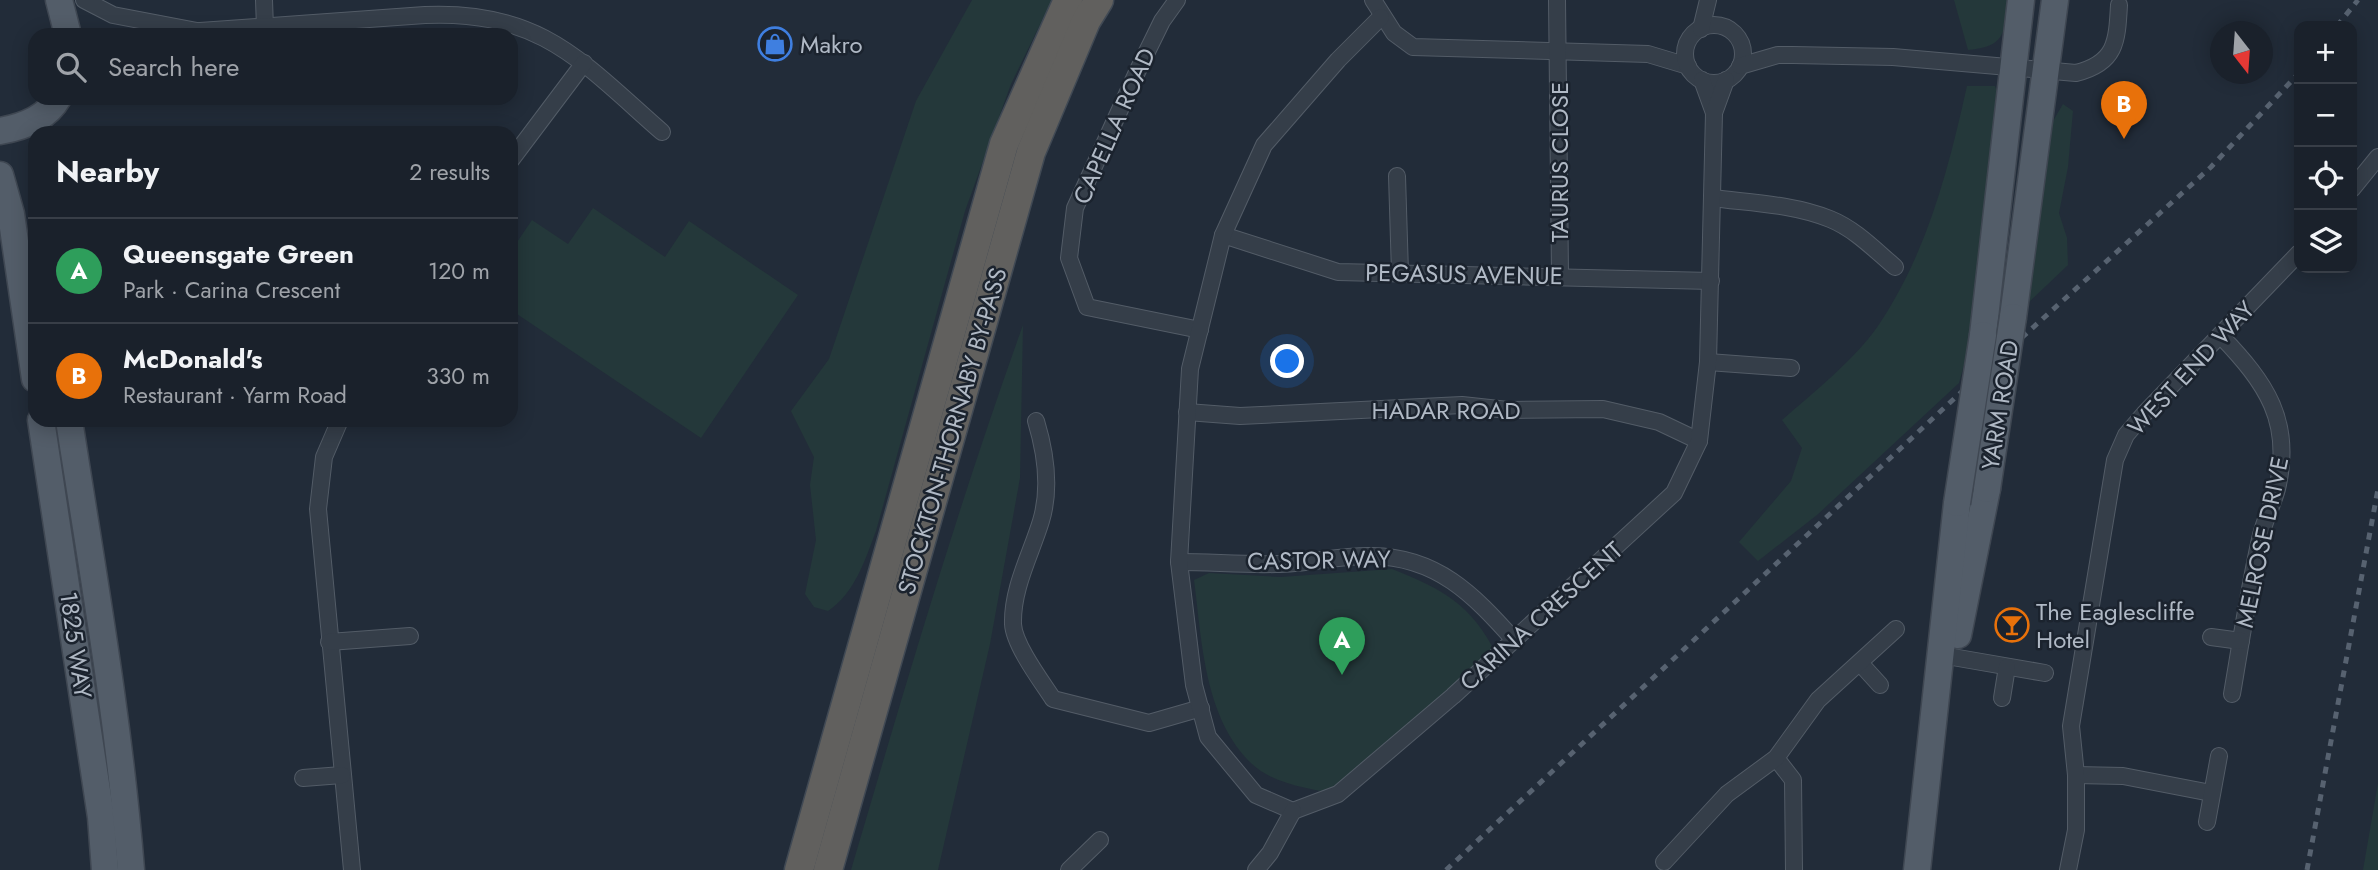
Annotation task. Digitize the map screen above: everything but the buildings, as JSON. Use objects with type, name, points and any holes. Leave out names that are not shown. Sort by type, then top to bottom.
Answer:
[{"type":"highway","name":"STOCKTON-THORNABY BY-PASS","points":[[799,870],[1004,144],[1068,0]]},
{"type":"highway","name":"STOCKTON-THORNABY BY-PASS","points":[[828,870],[1031,152],[1086,21],[1099,0]]},
{"type":"main road","points":[[59,0],[66,28]]},
{"type":"main road","name":"YARM ROAD","points":[[1947,656],[1957,503],[1983,335],[2021,0]]},
{"type":"main road","name":"YARM ROAD","points":[[1917,870],[1947,656],[1987,489],[2055,0]]},
{"type":"main road","points":[[0,131],[20,128],[38,118],[52,105]]},
{"type":"main road","points":[[48,126],[56,105]]},
{"type":"main road","points":[[0,175],[11,214],[28,331]]},
{"type":"main road","name":"1825 WAY","points":[[42,427],[97,791],[104,870]]},
{"type":"main road","name":"1825 WAY","points":[[70,427],[112,705],[131,870]]},
{"type":"street","points":[[84,0],[113,15],[171,28]]},
{"type":"street","points":[[264,0],[265,28],[426,7],[526,27],[584,63],[662,132]]},
{"type":"street","name":"CAPELLA ROAD","points":[[1177,0],[1138,70],[1075,208],[1069,258],[1087,307],[1200,330]]},
{"type":"street","points":[[1373,0],[1381,17],[1394,33],[1413,47],[1648,54],[1688,66],[1702,80],[1726,80],[1740,66],[1778,55]]},
{"type":"street","name":"TAURUS CLOSE","points":[[1557,0],[1560,275]]},
{"type":"street","points":[[1648,54],[1687,44],[1701,29],[1710,0]]},
{"type":"street","points":[[1710,0],[1721,26]]},
{"type":"street","points":[[1742,45],[1778,55],[1893,57],[2076,73],[2094,68],[2107,59],[2118,32],[2119,5]]},
{"type":"street","points":[[1256,870],[1270,853],[1293,811],[1256,795],[1208,737],[1194,685],[1179,562],[1190,369],[1223,235],[1264,145],[1338,60],[1381,17]]},
{"type":"street","points":[[1701,29],[1721,26],[1734,33],[1742,45],[1740,66]]},
{"type":"street","points":[[1687,44],[1688,66]]},
{"type":"street","points":[[518,151],[584,63]]},
{"type":"street","name":"CARINA CRESCENT","points":[[1702,80],[1714,113]]},
{"type":"street","name":"CARINA CRESCENT","points":[[1293,811],[1338,794],[1514,640],[1674,493],[1699,441],[1708,362],[1714,113],[1726,80]]},
{"type":"street","points":[[2357,184],[2376,163]]},
{"type":"street","points":[[1398,176],[1400,272]]},
{"type":"street","points":[[1712,198],[1798,209],[1832,220],[1861,237],[1895,267]]},
{"type":"street","name":"PEGASUS AVENUE","points":[[1223,235],[1338,272],[1560,275],[1711,281]]},
{"type":"street","name":"WEST END WAY","points":[[2068,870],[2076,830],[2076,775],[2071,726],[2115,460],[2126,435],[2294,258]]},
{"type":"street","name":"MELROSE DRIVE","points":[[2221,336],[2262,382],[2271,399],[2282,441],[2282,465],[2262,532],[2232,694]]},
{"type":"street","points":[[1708,362],[1791,368]]},
{"type":"street","name":"HADAR ROAD","points":[[1187,412],[1240,416],[1462,405],[1508,410],[1603,409],[1659,422],[1699,441]]},
{"type":"street","points":[[1036,421],[1047,468],[1042,518],[1020,579],[1013,626],[1031,666],[1053,699],[1149,723],[1200,708]]},
{"type":"street","points":[[337,427],[324,457],[318,509],[352,870]]},
{"type":"street","name":"CASTOR WAY","points":[[1179,562],[1276,564],[1370,556],[1410,559],[1452,580],[1484,607],[1514,640]]},
{"type":"street","points":[[1664,862],[1727,794],[1776,758],[1818,700],[1896,629]]},
{"type":"street","points":[[329,642],[410,636]]},
{"type":"street","name":"MELROSE DRIVE","points":[[2211,637],[2241,641]]},
{"type":"street","points":[[1947,656],[2045,673]]},
{"type":"street","points":[[1860,663],[1880,685]]},
{"type":"street","points":[[2002,698],[2007,667]]},
{"type":"street","points":[[2207,822],[2218,756]]},
{"type":"street","points":[[1776,758],[1793,780],[1794,870]]},
{"type":"street","points":[[303,778],[342,775]]},
{"type":"street","points":[[2076,775],[2123,776],[2211,793]]},
{"type":"street","points":[[1069,870],[1100,840]]},
{"type":"green space","points":[[972,0],[1052,0],[1011,84],[965,211],[876,531],[852,585],[828,611],[814,607],[805,594],[816,540],[810,485],[814,457],[791,411],[829,359],[916,101]]},
{"type":"green space","points":[[1954,0],[2008,0],[2004,30],[1996,42],[1968,50]]},
{"type":"green space","points":[[1967,86],[1995,86],[2001,102],[1972,335],[1959,383],[1817,515],[1758,561],[1739,542],[1791,481],[1802,448],[1782,420],[1858,351],[1895,298],[1910,270],[1934,210]]},
{"type":"green space","points":[[2063,104],[2073,111],[2068,167],[2059,213],[2067,238],[2068,265],[2029,302],[2053,121]]},
{"type":"green space","points":[[593,208],[665,257],[689,221],[798,295],[701,438],[518,315],[518,241],[532,220],[568,244]]},
{"type":"green space","points":[[1023,325],[1020,478],[990,644],[938,870],[851,870],[954,528]]},
{"type":"green space","points":[[1392,569],[1427,584],[1454,600],[1477,623],[1497,655],[1338,794],[1293,785],[1261,771],[1236,745],[1215,702],[1203,653],[1194,580],[1209,573],[1281,577]]},
{"type":"green space","points":[[2378,783],[2378,870],[2363,870]]},
{"type":"railway","points":[[2341,21],[2358,0]]},
{"type":"railway","points":[[1446,870],[1957,396],[2211,167],[2294,78]]},
{"type":"railway","points":[[2307,870],[2378,489]]},
{"type":"place","name":"Makro","points":[[775,44]]},
{"type":"place","name":"McDonald's","points":[[2124,139]]},
{"type":"place","name":"The Eaglescliffe Hotel","points":[[2012,625]]},
{"type":"place","name":"Queensgate Green","points":[[1342,675]]}]
